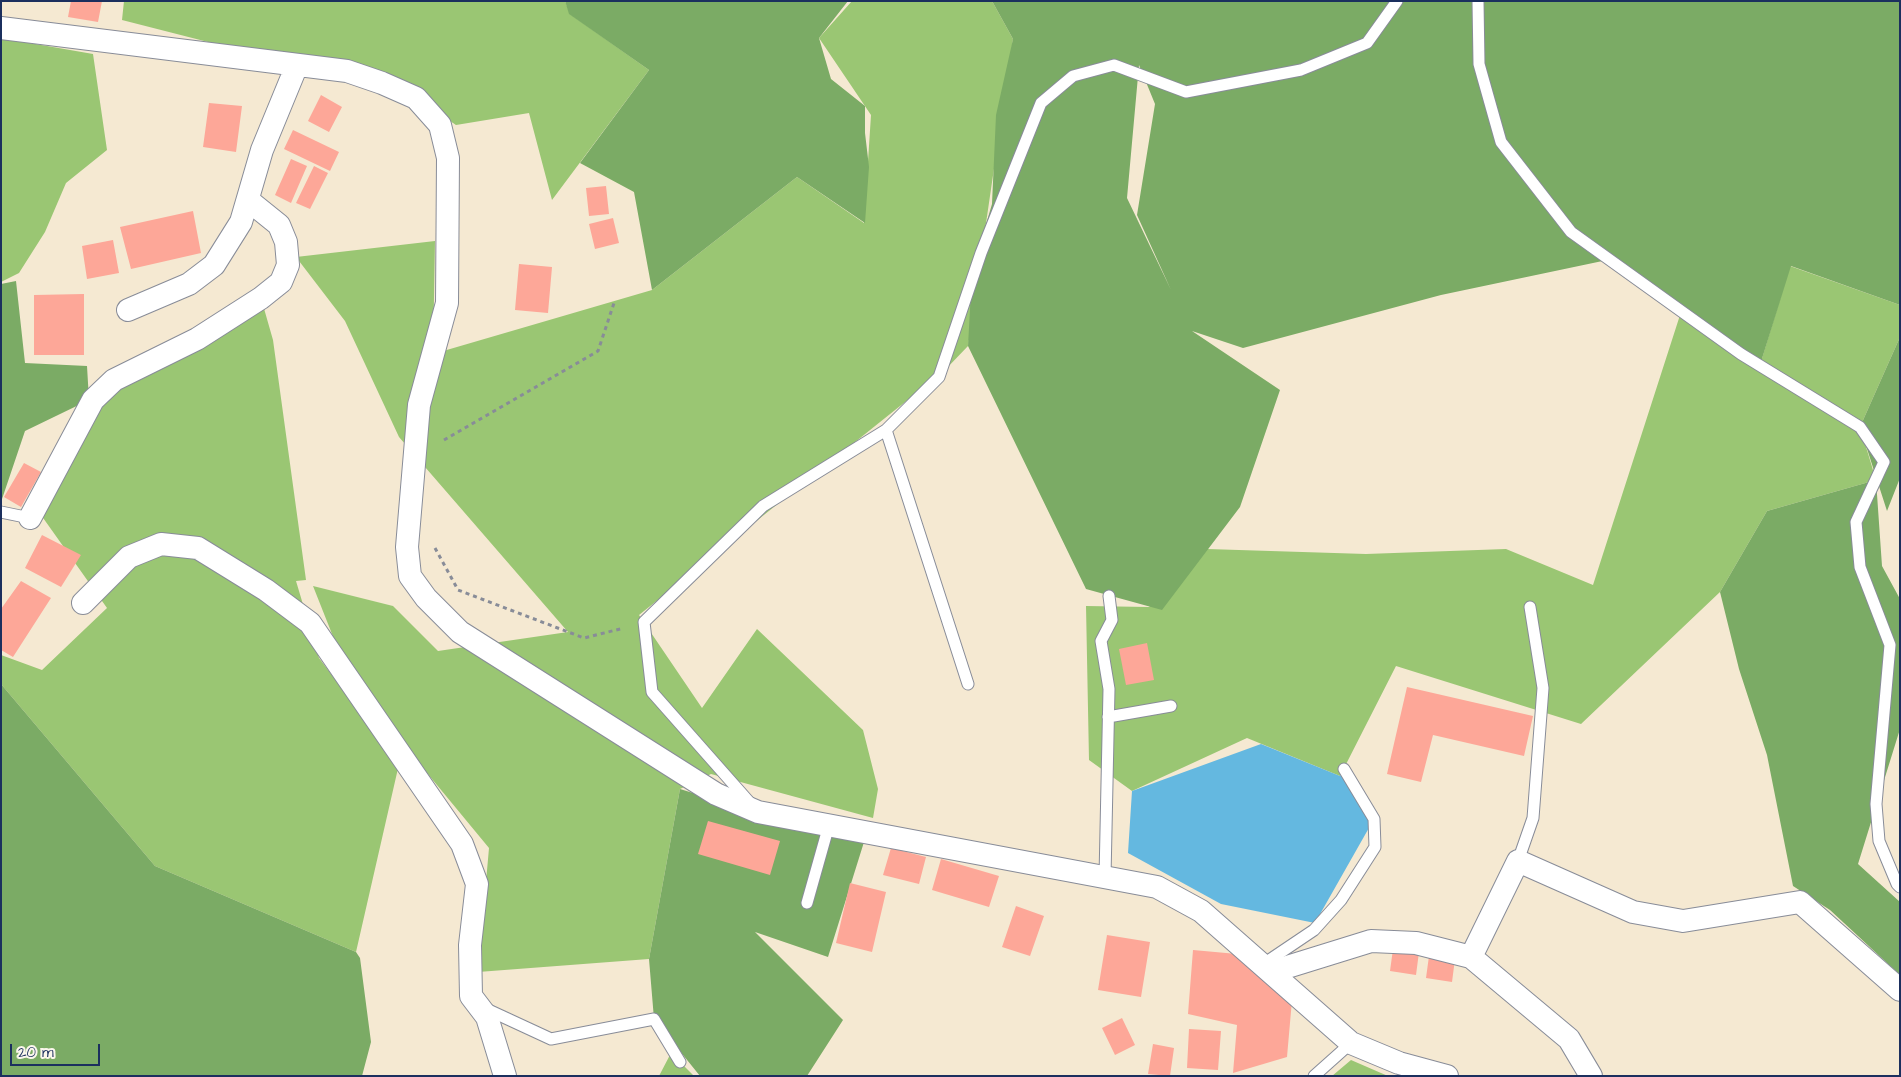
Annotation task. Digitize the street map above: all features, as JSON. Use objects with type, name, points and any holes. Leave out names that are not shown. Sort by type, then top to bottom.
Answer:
[{"type":"street","points":[[1,28],[347,71],[382,83],[416,98],[440,125],[448,158],[447,303],[419,405],[407,547],[410,576],[426,598],[460,632],[716,794],[758,812],[1157,887],[1202,912],[1351,1043],[1399,1063],[1447,1076]]},
{"type":"street","points":[[128,310],[189,284],[214,265],[241,222],[262,150],[297,65]]},
{"type":"street","points":[[30,518],[92,400],[114,380],[198,339],[262,298],[281,282],[288,265],[286,242],[279,225],[248,200]]},
{"type":"street","points":[[83,603],[129,556],[161,544],[198,548],[266,590],[310,623],[462,844],[477,884],[470,945],[470,996],[488,1017],[505,1076]]},
{"type":"street","points":[[1471,957],[1518,861],[1633,912],[1684,921],[1800,902],[1900,990]]},
{"type":"street","points":[[1266,968],[1370,941],[1416,943],[1471,957],[1569,1039],[1591,1076]]},
{"type":"lane","points":[[758,812],[652,692],[644,622],[762,506],[886,430],[939,377],[981,253],[1041,103],[1073,76],[1114,65],[1186,92],[1301,70],[1367,42],[1397,1]]},
{"type":"lane","points":[[1478,1],[1479,64],[1501,142],[1571,232],[1741,354],[1860,427],[1884,462],[1856,522],[1860,567],[1890,645],[1876,804],[1879,840],[1897,884],[1900,887]]},
{"type":"lane","points":[[886,430],[968,684]]},
{"type":"lane","points":[[1,512],[30,518]]},
{"type":"lane","points":[[1105,877],[1109,689],[1101,641],[1112,620],[1109,596]]},
{"type":"lane","points":[[1518,861],[1533,818],[1543,688],[1530,607]]},
{"type":"lane","points":[[1108,717],[1170,706]]},
{"type":"lane","points":[[1266,968],[1314,930],[1341,900],[1375,848],[1374,819],[1344,769]]},
{"type":"lane","points":[[807,903],[829,825]]},
{"type":"lane","points":[[478,1005],[551,1039],[654,1019],[680,1062]]},
{"type":"lane","points":[[1314,1076],[1351,1043]]},
{"type":"path","points":[[415,445],[426,450],[598,351],[615,300]]},
{"type":"path","points":[[432,541],[458,590],[584,638],[644,622]]},
{"type":"green space","points":[[124,1],[565,1],[570,14],[649,70],[552,200],[529,113],[456,125],[416,98],[302,66],[122,20]]},
{"type":"green space","points":[[565,1],[848,1],[819,38],[831,79],[865,106],[865,133],[869,167],[865,223],[797,177],[652,290],[634,192],[580,163],[649,70],[569,14]]},
{"type":"green space","points":[[852,1],[992,1],[1013,39],[968,346],[945,370],[639,615],[702,708],[757,629],[863,730],[878,789],[873,818],[711,774],[680,789],[649,959],[478,972],[489,848],[375,710],[353,687],[313,586],[393,606],[438,651],[568,632],[399,437],[345,321],[296,257],[435,241],[433,354],[652,290],[797,177],[864,223],[871,115],[819,38]]},
{"type":"green space","points":[[992,1],[1900,1],[1900,305],[1791,266],[1760,365],[1612,259],[1441,295],[1243,348],[1192,331],[1280,390],[1240,507],[1162,610],[1086,589],[968,346],[972,272],[992,204],[996,115],[1013,39]],"holes":[[[1139,65],[1155,104],[1137,215],[1171,290],[1127,198]]]},
{"type":"green space","points":[[1,38],[93,54],[107,150],[66,183],[45,232],[19,273],[1,282]]},
{"type":"green space","points":[[1790,266],[1900,305],[1900,337],[1860,427],[1876,480],[1767,511],[1720,592],[1581,724],[1396,666],[1340,776],[1247,738],[1132,791],[1089,760],[1086,606],[1149,607],[1207,549],[1366,554],[1506,549],[1593,585],[1681,312],[1760,365]]},
{"type":"green space","points":[[16,281],[25,363],[87,366],[89,400],[25,431],[1,502],[1,284]]},
{"type":"green space","points":[[261,298],[273,340],[306,580],[296,581],[319,658],[399,764],[356,952],[155,866],[1,684],[1,655],[42,670],[107,608],[41,515],[93,400]]},
{"type":"green space","points":[[1900,337],[1900,478],[1887,511],[1860,427]]},
{"type":"green space","points":[[1876,480],[1882,566],[1900,599],[1900,729],[1858,864],[1900,902],[1900,975],[1830,910],[1793,886],[1767,755],[1739,669],[1720,592],[1767,511]]},
{"type":"green space","points":[[1,684],[155,866],[356,952],[360,958],[371,1042],[362,1076],[1,1076]]},
{"type":"green space","points":[[680,789],[799,826],[864,842],[828,957],[755,932],[843,1020],[807,1076],[700,1076],[654,1019],[649,959]]},
{"type":"green space","points":[[671,1053],[694,1076],[659,1076]]},
{"type":"green space","points":[[1351,1060],[1381,1073],[1388,1076],[1332,1076]]},
{"type":"water","points":[[1261,744],[1340,776],[1344,769],[1374,819],[1315,923],[1221,904],[1128,853],[1132,791]]},
{"type":"building","points":[[71,1],[102,1],[98,22],[68,17]]},
{"type":"building","points":[[321,95],[342,107],[329,132],[308,121]]},
{"type":"building","points":[[209,103],[242,106],[236,152],[203,147]]},
{"type":"building","points":[[293,130],[339,152],[330,171],[284,149]]},
{"type":"building","points":[[291,159],[307,166],[291,203],[275,195]]},
{"type":"building","points":[[314,166],[328,173],[310,209],[296,203]]},
{"type":"building","points":[[606,186],[609,214],[589,216],[586,188]]},
{"type":"building","points":[[193,211],[201,253],[131,269],[120,227]]},
{"type":"building","points":[[613,218],[619,243],[595,249],[589,224]]},
{"type":"building","points":[[113,240],[119,273],[87,279],[82,246]]},
{"type":"building","points":[[519,264],[552,267],[548,313],[515,310]]},
{"type":"building","points":[[84,294],[84,355],[34,355],[34,295]]},
{"type":"building","points":[[24,463],[41,472],[21,507],[4,497]]},
{"type":"building","points":[[42,535],[81,555],[61,587],[25,568]]},
{"type":"building","points":[[21,581],[51,598],[13,657],[1,650],[1,609]]},
{"type":"building","points":[[1147,643],[1154,680],[1126,685],[1119,649]]},
{"type":"building","points":[[1407,687],[1533,716],[1524,756],[1433,735],[1421,782],[1387,774]]},
{"type":"building","points":[[708,821],[780,841],[770,875],[698,854]]},
{"type":"building","points":[[891,848],[926,857],[919,884],[883,875]]},
{"type":"building","points":[[941,859],[999,876],[989,907],[932,890]]},
{"type":"building","points":[[850,883],[886,892],[872,952],[836,943]]},
{"type":"building","points":[[1016,906],[1044,916],[1030,956],[1002,947]]},
{"type":"building","points":[[1107,935],[1150,942],[1141,997],[1098,990]]},
{"type":"building","points":[[1393,949],[1419,952],[1416,975],[1390,971]]},
{"type":"building","points":[[1193,950],[1237,954],[1292,1000],[1287,1057],[1233,1073],[1237,1025],[1188,1014]]},
{"type":"building","points":[[1429,956],[1455,959],[1452,982],[1426,978]]},
{"type":"building","points":[[1122,1018],[1135,1045],[1115,1055],[1102,1028]]},
{"type":"building","points":[[1189,1029],[1221,1031],[1218,1070],[1187,1068]]},
{"type":"building","points":[[1153,1044],[1174,1048],[1170,1076],[1148,1074]]}]
